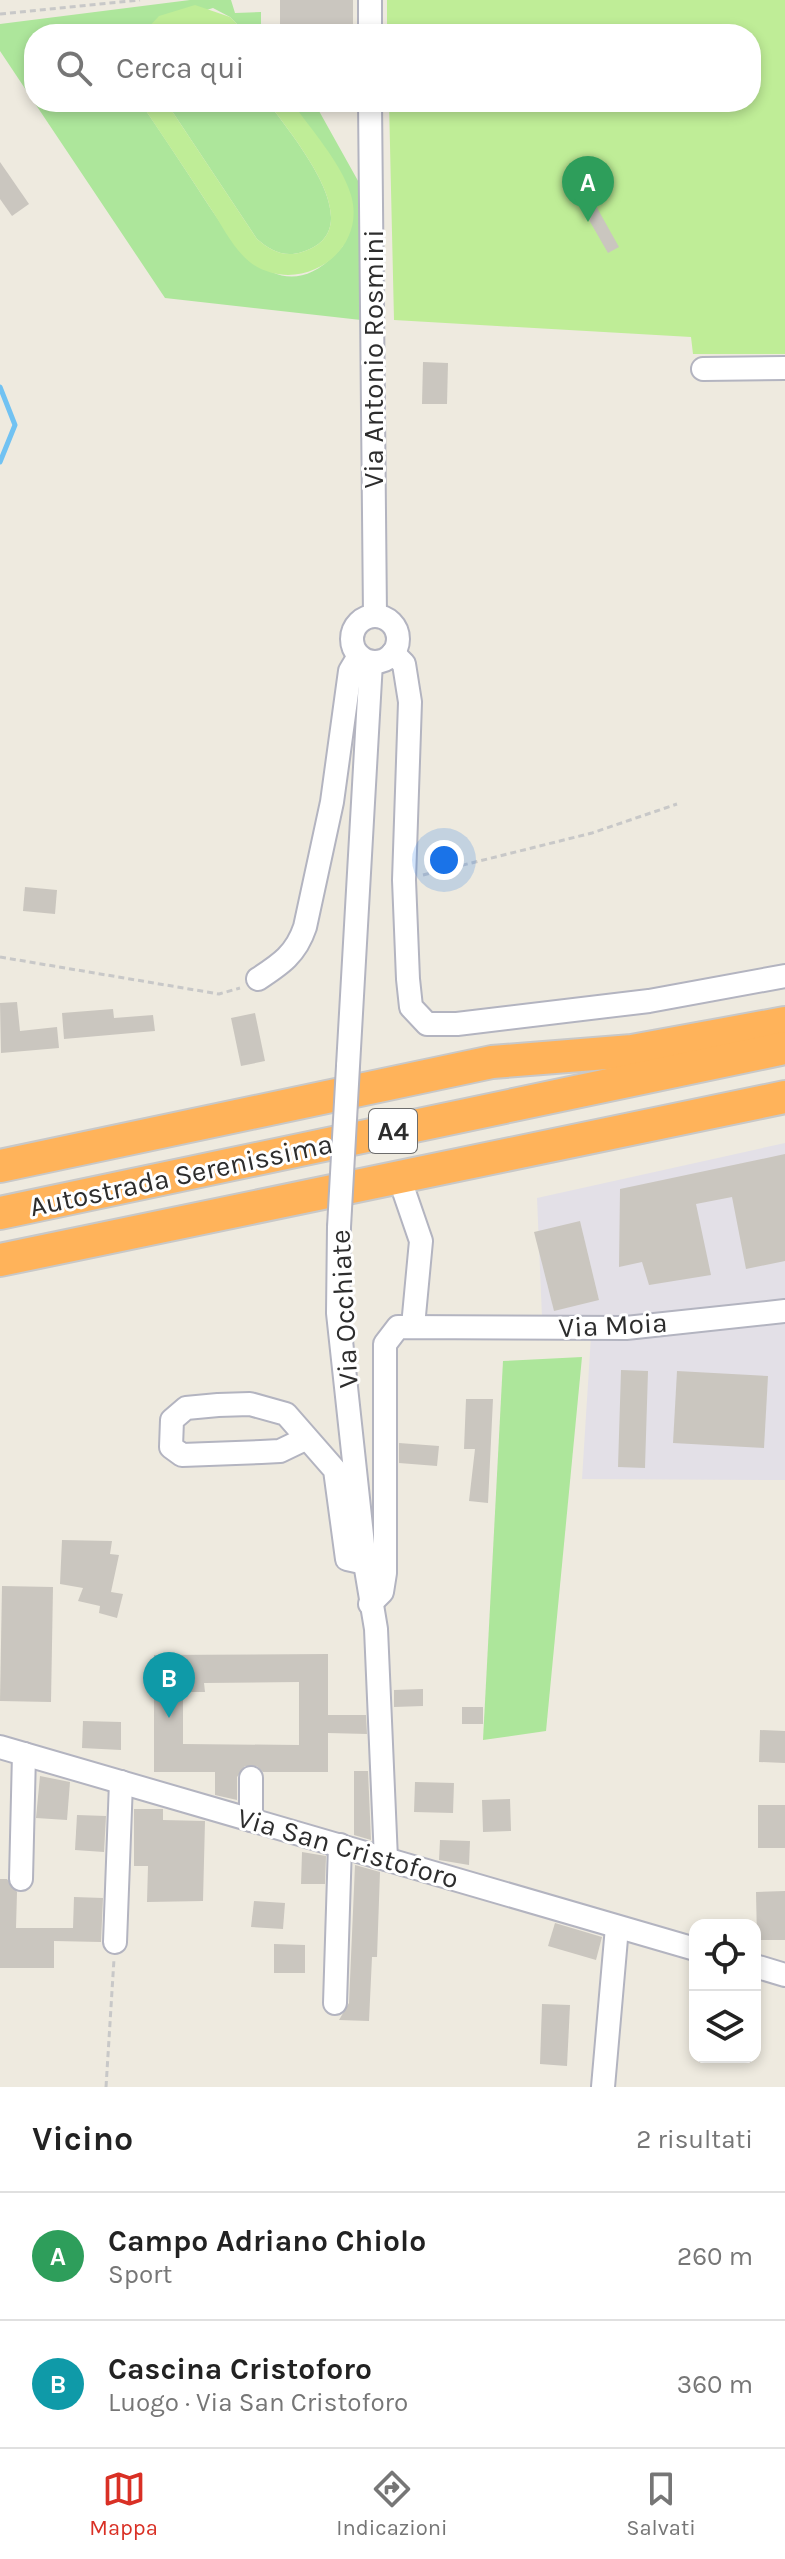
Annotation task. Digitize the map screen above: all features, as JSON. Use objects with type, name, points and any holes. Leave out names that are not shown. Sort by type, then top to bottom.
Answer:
[{"type":"highway","points":[[0,1166],[492,1062],[632,1051],[785,1023]]},
{"type":"highway","name":"Autostrada Serenissima","points":[[0,1213],[785,1048]]},
{"type":"highway","name":"Autostrada Serenissima","points":[[0,1260],[785,1097]]},
{"type":"highway","points":[[0,1282],[264,1225],[399,1177]]},
{"type":"street","points":[[370,0],[370,24]]},
{"type":"street","name":"Via Antonio Rosmini","points":[[370,112],[375,616]]},
{"type":"street","points":[[703,369],[785,368]]},
{"type":"street","points":[[258,979],[287,960],[299,945],[332,802],[350,671],[365,659],[383,660],[393,653],[397,632],[389,620],[367,617],[355,627],[352,642],[365,659]]},
{"type":"street","points":[[393,653],[404,664],[410,702],[404,880],[411,1007],[427,1024],[457,1024],[649,1001],[785,976]]},
{"type":"street","name":"Via Occhiate","points":[[365,659],[368,764],[357,888],[339,1227],[338,1313],[365,1563],[376,1629],[386,1859]]},
{"type":"street","points":[[370,1604],[382,1592],[385,1573],[385,1344],[398,1327],[413,1326],[421,1241],[399,1177]]},
{"type":"street","name":"Via Moia","points":[[413,1326],[441,1329],[626,1328],[785,1311]]},
{"type":"street","points":[[305,1439],[280,1451],[182,1455],[171,1447],[172,1420],[186,1408],[218,1405],[250,1404],[286,1414],[335,1470],[347,1559],[365,1563]]},
{"type":"street","name":"Via San Cristoforo","points":[[0,1747],[689,1947]]},
{"type":"street","points":[[21,1879],[24,1754]]},
{"type":"street","points":[[251,1778],[251,1820]]},
{"type":"street","points":[[115,1942],[121,1782]]},
{"type":"street","points":[[335,2003],[340,1845]]},
{"type":"street","points":[[603,2087],[617,1927]]},
{"type":"street","points":[[761,1968],[785,1975]]},
{"type":"path","points":[[0,14],[140,0]]},
{"type":"path","points":[[404,880],[592,833],[677,804]]},
{"type":"path","points":[[0,957],[219,994],[258,979]]},
{"type":"path","points":[[106,2087],[115,1942]]},
{"type":"shaded area","points":[[785,1143],[785,1480],[582,1479],[592,1320],[542,1317],[537,1198]]},
{"type":"green space","points":[[190,0],[231,0],[235,13],[261,12],[261,24],[237,24],[213,8],[161,24],[24,24],[24,87],[0,51],[0,24]]},
{"type":"green space","points":[[387,0],[785,0],[785,354],[693,354],[691,337],[394,320],[389,112],[761,112],[761,24],[387,24]]},
{"type":"green space","points":[[195,5],[230,17],[237,24],[151,24],[159,16]]},
{"type":"green space","points":[[41,112],[147,112],[242,250],[278,275],[299,276],[320,267],[343,246],[350,194],[298,112],[320,112],[362,188],[361,320],[165,298]]},
{"type":"green space","points":[[147,112],[173,112],[257,239],[272,250],[289,254],[302,252],[322,241],[331,224],[329,203],[308,158],[275,112],[299,112],[333,158],[351,195],[354,216],[349,235],[339,251],[325,264],[308,272],[289,275],[270,272],[251,263],[239,252]]},
{"type":"green space","points":[[173,112],[275,112],[308,158],[329,203],[331,224],[322,241],[302,252],[289,254],[272,250],[257,239]]},
{"type":"green space","points":[[582,1357],[546,1731],[483,1740],[503,1361]]},
{"type":"building","points":[[280,0],[353,0],[353,24],[280,24]]},
{"type":"building","points":[[0,162],[29,204],[12,216],[0,199]]},
{"type":"building","points":[[596,206],[619,247],[608,253],[585,213]]},
{"type":"building","points":[[423,362],[448,363],[447,404],[422,404]]},
{"type":"building","points":[[25,887],[57,890],[55,914],[23,911]]},
{"type":"building","points":[[17,1002],[20,1031],[57,1027],[59,1048],[1,1053],[0,1003]]},
{"type":"building","points":[[113,1009],[114,1018],[153,1015],[155,1031],[64,1039],[62,1013]]},
{"type":"building","points":[[255,1013],[265,1061],[241,1066],[231,1018]]},
{"type":"building","points":[[785,1154],[785,1261],[746,1269],[732,1197],[696,1204],[711,1275],[649,1285],[642,1262],[619,1267],[620,1189]]},
{"type":"building","points":[[580,1221],[599,1300],[554,1311],[534,1232]]},
{"type":"building","points":[[621,1370],[648,1371],[645,1468],[618,1467]]},
{"type":"building","points":[[677,1371],[768,1376],[764,1448],[673,1443]]},
{"type":"building","points":[[466,1399],[493,1399],[488,1503],[469,1501],[475,1449],[464,1449]]},
{"type":"building","points":[[399,1443],[439,1446],[437,1466],[399,1463]]},
{"type":"building","points":[[62,1540],[112,1541],[110,1554],[119,1555],[111,1592],[123,1594],[117,1618],[99,1613],[100,1606],[78,1601],[83,1588],[60,1584]]},
{"type":"building","points":[[2,1586],[53,1587],[51,1702],[0,1701]]},
{"type":"building","points":[[328,1654],[328,1715],[366,1715],[367,1734],[328,1733],[328,1772],[263,1772],[257,1766],[245,1766],[237,1777],[237,1800],[215,1795],[215,1772],[154,1772],[154,1655]],"holes":[[[299,1682],[299,1745],[183,1744],[183,1692],[205,1692],[204,1683]]]},
{"type":"building","points":[[423,1689],[423,1706],[394,1707],[394,1690]]},
{"type":"building","points":[[462,1707],[483,1707],[483,1724],[462,1724]]},
{"type":"building","points":[[83,1721],[121,1722],[121,1750],[82,1748]]},
{"type":"building","points":[[760,1730],[785,1731],[785,1763],[759,1762]]},
{"type":"building","points":[[354,1771],[368,1771],[371,1840],[354,1835]]},
{"type":"building","points":[[40,1776],[70,1782],[67,1820],[36,1818]]},
{"type":"building","points":[[415,1782],[454,1783],[453,1813],[414,1812]]},
{"type":"building","points":[[510,1799],[511,1831],[483,1832],[482,1800]]},
{"type":"building","points":[[758,1805],[785,1805],[785,1848],[758,1848]]},
{"type":"building","points":[[134,1809],[163,1809],[163,1820],[205,1821],[203,1901],[147,1902],[148,1866],[134,1866]]},
{"type":"building","points":[[77,1815],[106,1816],[104,1852],[75,1850]]},
{"type":"building","points":[[440,1840],[470,1841],[469,1865],[439,1860]]},
{"type":"building","points":[[302,1852],[326,1856],[325,1884],[301,1884]]},
{"type":"building","points":[[355,1865],[380,1872],[377,1957],[372,1957],[369,2021],[339,2020],[349,2003]]},
{"type":"building","points":[[0,1879],[7,1879],[17,1892],[16,1928],[73,1928],[74,1897],[103,1898],[101,1942],[54,1941],[54,1968],[0,1968]]},
{"type":"building","points":[[785,1891],[785,1940],[761,1940],[756,1892]]},
{"type":"building","points":[[254,1901],[285,1903],[283,1929],[251,1927]]},
{"type":"building","points":[[555,1923],[602,1937],[596,1960],[548,1946]]},
{"type":"building","points":[[274,1944],[305,1945],[305,1973],[274,1973]]},
{"type":"building","points":[[542,2004],[570,2005],[567,2066],[540,2064]]},
{"type":"waterway","points":[[0,387],[15,425],[0,462]]},
{"type":"place","name":"Campo Adriano Chiolo","points":[[588,222]]},
{"type":"place","name":"Cascina Cristoforo","points":[[169,1718]]}]
